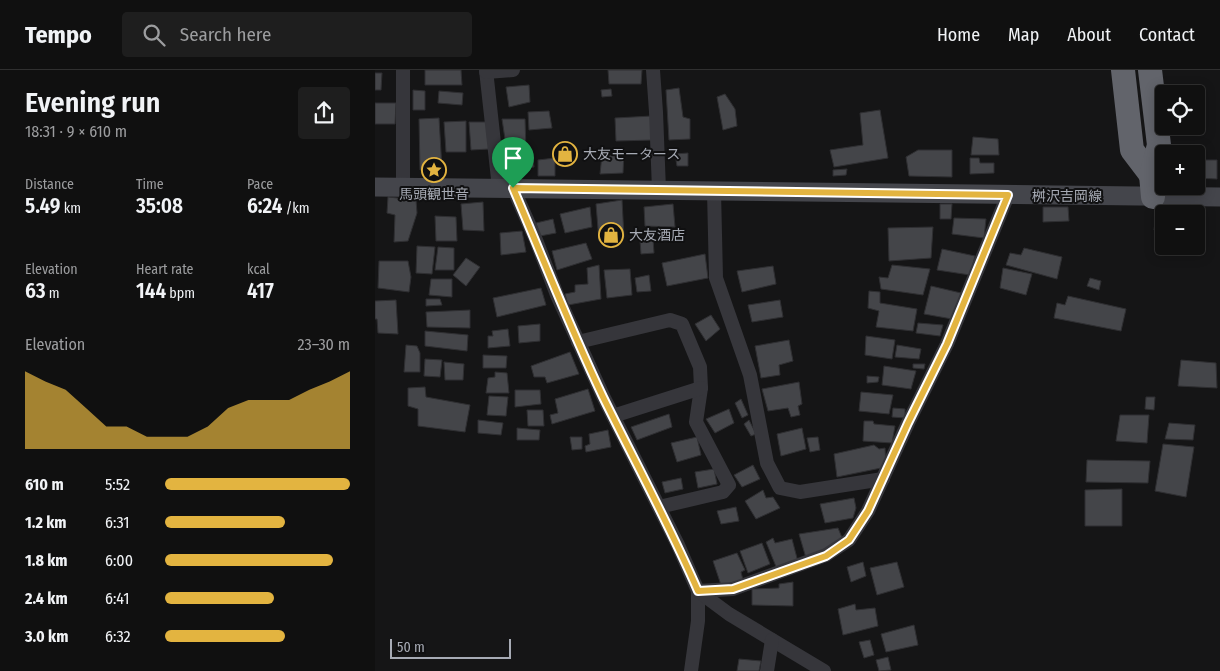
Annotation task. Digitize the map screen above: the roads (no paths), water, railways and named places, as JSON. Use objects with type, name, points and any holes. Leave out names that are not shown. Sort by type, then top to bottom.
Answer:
[{"type":"highway","points":[[1123,70],[1132,150],[1152,186]]},
{"type":"highway","points":[[1150,70],[1159,145],[1152,186]]},
{"type":"main road","name":"桝沢吉岡線","points":[[375,187],[1008,195],[1152,186],[1220,197]]},
{"type":"street","points":[[403,70],[403,187]]},
{"type":"street","points":[[513,70],[486,71],[506,188],[613,416],[678,544],[698,591],[698,621],[691,671]]},
{"type":"street","points":[[653,70],[659,190]]},
{"type":"street","points":[[714,191],[716,278],[750,375],[767,463],[780,488],[800,492],[883,479]]},
{"type":"street","points":[[698,591],[733,589],[826,556],[849,540],[868,511],[947,344],[1008,195]]},
{"type":"street","points":[[578,342],[670,320],[682,324],[700,367],[701,388],[696,422],[729,485],[723,492],[659,507]]},
{"type":"street","points":[[613,416],[701,388]]},
{"type":"street","points":[[698,591],[729,614],[824,671]]},
{"type":"street","points":[[767,671],[772,640]]},
{"type":"place","name":"大友モータース","points":[[565,154]]},
{"type":"place","name":"馬頭観世音","points":[[434,170]]},
{"type":"place","name":"大友酒店","points":[[611,235]]}]
